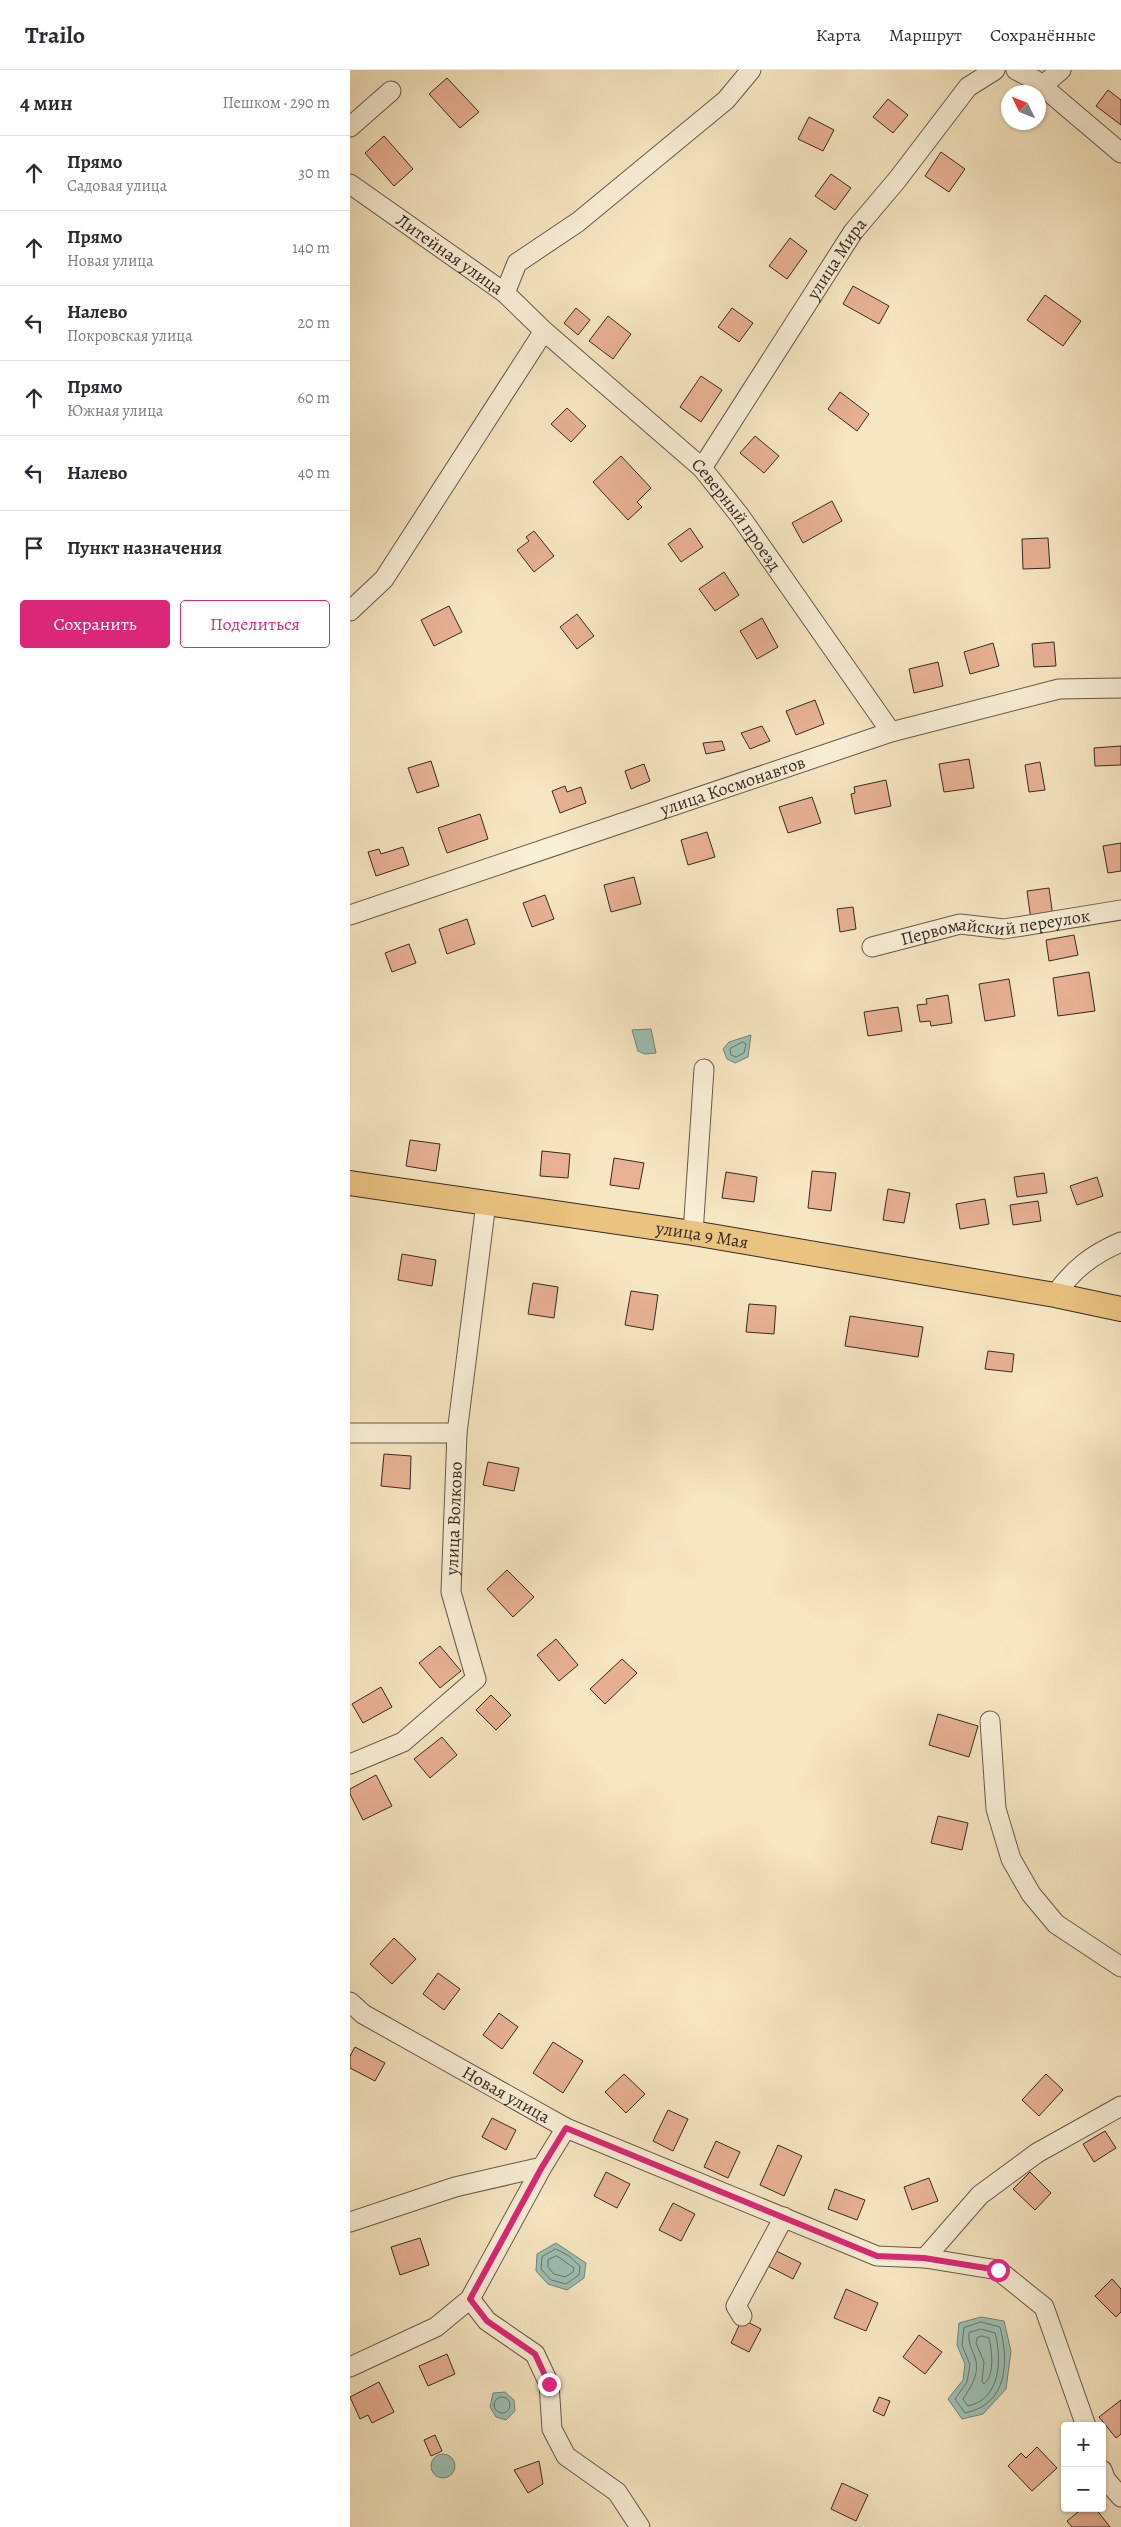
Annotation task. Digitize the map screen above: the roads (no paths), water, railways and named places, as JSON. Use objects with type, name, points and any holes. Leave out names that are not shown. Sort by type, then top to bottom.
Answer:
[{"type":"main road","name":"улица 9 Мая","points":[[350,1183],[694,1233],[1055,1295],[1121,1309]]},
{"type":"street","points":[[505,293],[518,263],[578,222],[726,100],[751,70]]},
{"type":"street","name":"улица Мира","points":[[702,468],[853,232],[897,180],[968,87],[995,70]]},
{"type":"street","points":[[1016,70],[1040,85]]},
{"type":"street","points":[[1043,85],[1061,70]]},
{"type":"street","points":[[1046,89],[1121,152]]},
{"type":"street","points":[[350,128],[391,91]]},
{"type":"street","name":"Литейная улица","points":[[350,184],[505,293],[544,331]]},
{"type":"street","points":[[350,610],[384,579],[544,331]]},
{"type":"street","name":"Северный проезд","points":[[544,331],[702,468],[740,516],[892,732]]},
{"type":"street","name":"улица Космонавтов","points":[[350,915],[892,732],[1059,689],[1121,688]]},
{"type":"street","name":"Первомайский переулок","points":[[872,947],[960,924],[1004,929],[1121,910]]},
{"type":"street","points":[[694,1233],[704,1069]]},
{"type":"street","name":"улица Волково","points":[[350,1764],[403,1742],[476,1678],[451,1592],[457,1433],[486,1203]]},
{"type":"street","points":[[1055,1295],[1070,1274],[1098,1252],[1121,1242]]},
{"type":"street","points":[[350,1433],[457,1433]]},
{"type":"street","points":[[990,1721],[996,1809],[1011,1859],[1031,1894],[1056,1924],[1121,1967]]},
{"type":"street","name":"Новая улица","points":[[350,2002],[364,2014],[566,2128],[877,2256],[924,2258],[998,2270],[1044,2307],[1085,2422]]},
{"type":"street","points":[[924,2258],[980,2195],[1037,2153],[1121,2106]]},
{"type":"street","points":[[350,2366],[436,2327],[470,2299],[542,2167],[566,2128]]},
{"type":"street","points":[[350,2222],[455,2188],[542,2167]]},
{"type":"street","points":[[742,2316],[736,2306],[784,2218]]},
{"type":"street","points":[[470,2299],[487,2321],[535,2354],[549,2384],[552,2429],[566,2456],[616,2492],[640,2527]]},
{"type":"street","points":[[1106,2480],[1121,2497]]},
{"type":"water","points":[[651,1029],[656,1053],[645,1054],[638,1051],[632,1030]]},
{"type":"water","points":[[751,1035],[748,1057],[735,1063],[727,1059],[723,1049],[729,1042]]},
{"type":"water","points":[[556,2243],[586,2263],[584,2278],[567,2290],[548,2284],[536,2271],[537,2254]]},
{"type":"water","points":[[981,2317],[1004,2321],[1011,2351],[1006,2389],[983,2414],[962,2419],[948,2399],[963,2380],[965,2364],[957,2345],[959,2323]]},
{"type":"water","points":[[505,2392],[514,2400],[515,2411],[506,2420],[496,2417],[490,2407],[493,2393]]},
{"type":"water","points":[[443,2454],[452,2457],[455,2466],[452,2475],[443,2478],[434,2475],[431,2466],[434,2457]]}]
